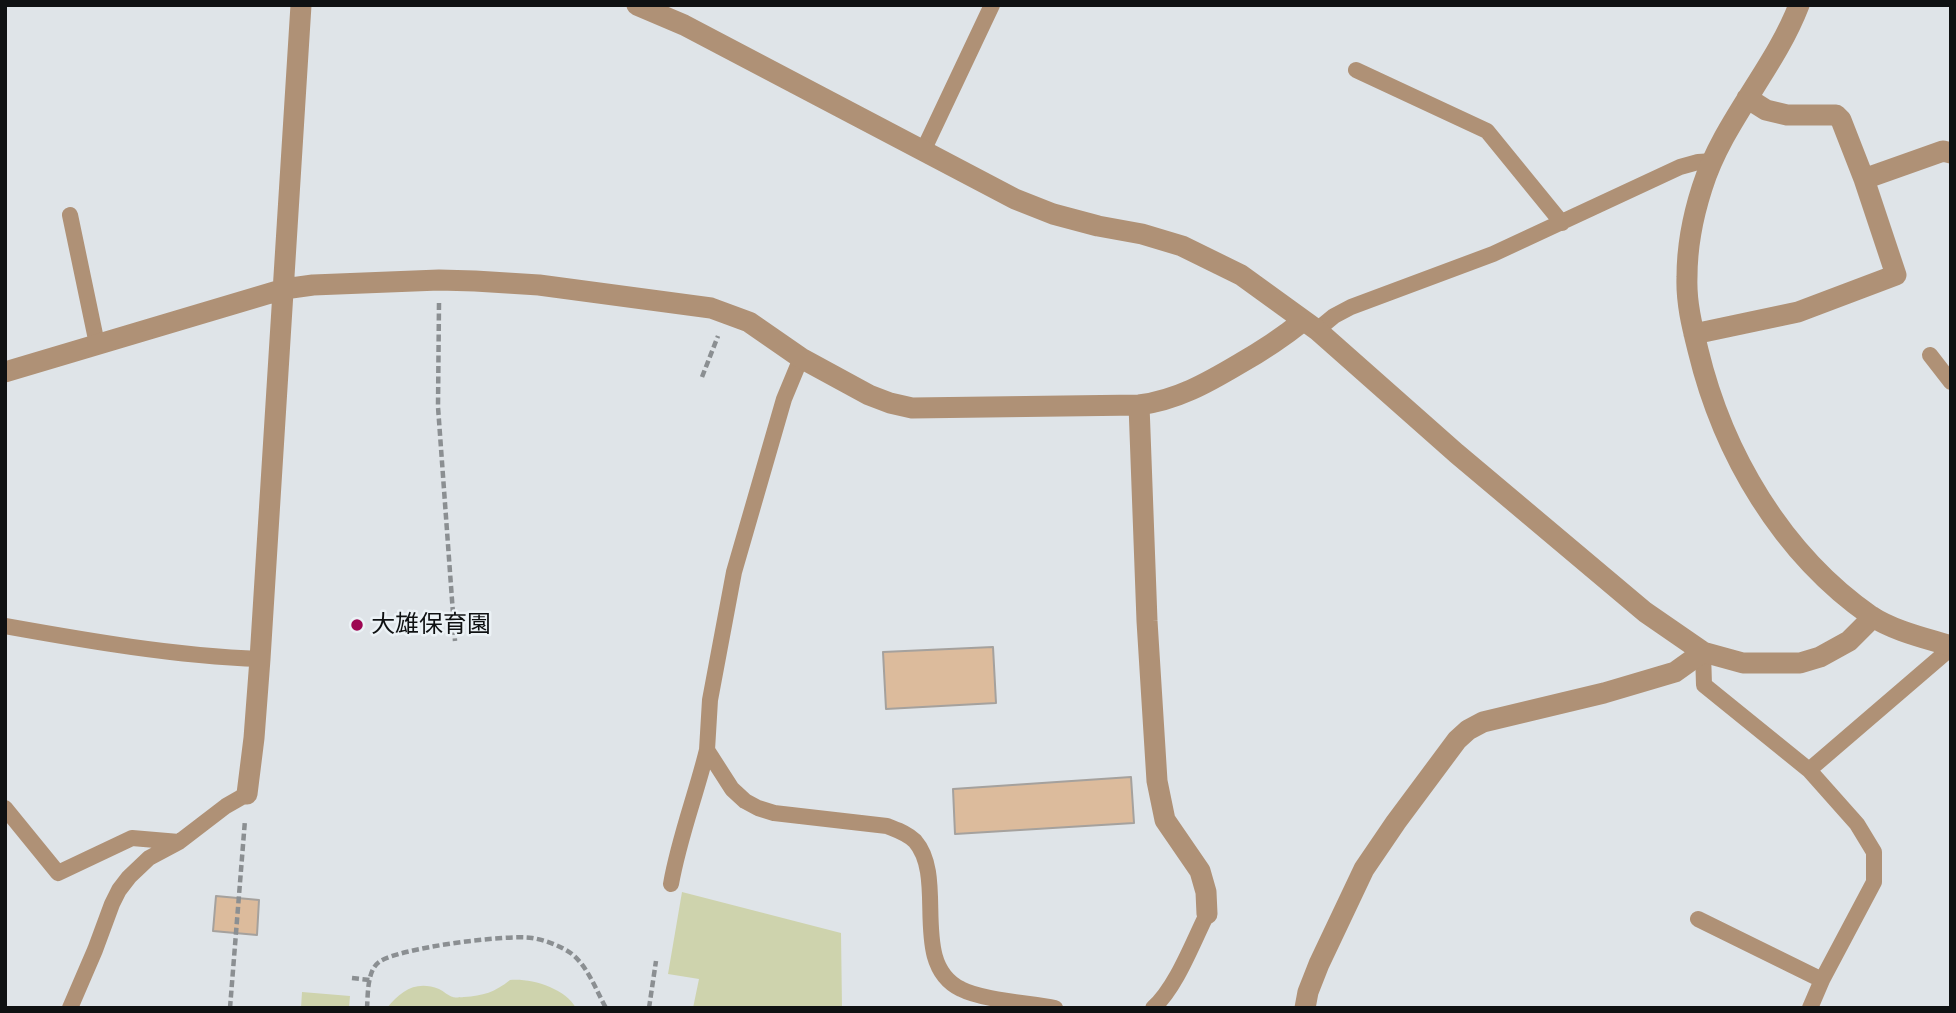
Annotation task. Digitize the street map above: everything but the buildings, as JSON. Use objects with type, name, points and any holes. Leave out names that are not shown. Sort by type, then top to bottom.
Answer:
[{"type":"street","points":[[247,794],[260,659],[301,5]]},
{"type":"street","points":[[637,5],[684,25],[1015,199],[1053,214],[1182,246],[1241,275],[1310,326],[1645,612],[1703,652],[1743,663],[1800,663],[1820,657],[1849,641],[1873,617]]},
{"type":"street","points":[[1799,5],[1793,23],[1725,134],[1696,212],[1687,257],[1688,302],[1694,334],[1707,387],[1737,458],[1754,488],[1804,557],[1836,588],[1873,617],[1951,647]]},
{"type":"street","points":[[1694,334],[1798,312],[1896,275],[1841,120],[1836,115],[1787,115],[1766,110],[1747,98]]},
{"type":"street","points":[[1864,179],[1943,151],[1951,153]]},
{"type":"street","points":[[5,372],[284,289],[313,285],[439,280],[539,285],[711,307],[750,322],[801,358],[870,395],[912,408],[1159,403],[1204,385],[1310,326]]},
{"type":"street","points":[[1139,405],[1147,621],[1157,781],[1165,820],[1200,871],[1206,892],[1207,914]]},
{"type":"street","points":[[1305,1008],[1308,992],[1364,869],[1396,821],[1457,740],[1468,730],[1483,722],[1604,693],[1675,672],[1703,652]]},
{"type":"lane","points":[[923,150],[992,5]]},
{"type":"lane","points":[[1356,70],[1487,131],[1562,223]]},
{"type":"lane","points":[[1310,326],[1351,307],[1493,254],[1680,167],[1713,161]]},
{"type":"lane","points":[[70,215],[97,344]]},
{"type":"lane","points":[[1930,355],[1951,382]]},
{"type":"lane","points":[[671,884],[677,851],[707,750],[710,700],[734,572],[785,399],[801,358]]},
{"type":"lane","points":[[5,626],[102,643],[260,659]]},
{"type":"lane","points":[[1809,770],[1951,647]]},
{"type":"lane","points":[[1703,652],[1704,685],[1809,770],[1857,824],[1874,852],[1874,882],[1810,1008]]},
{"type":"lane","points":[[707,750],[732,789],[758,808],[774,813],[887,826],[903,832],[915,842],[924,856],[932,942],[936,961],[946,977],[959,989],[976,995],[1055,1008]]},
{"type":"lane","points":[[70,1008],[119,890],[129,877],[149,858],[179,842],[226,806],[247,794]]},
{"type":"lane","points":[[5,808],[58,873],[132,838],[179,842]]},
{"type":"lane","points":[[1153,1008],[1171,986],[1207,914]]},
{"type":"lane","points":[[1698,919],[1822,980]]},
{"type":"path","points":[[439,280],[438,407],[455,641]]},
{"type":"path","points":[[702,377],[719,334],[732,315]]},
{"type":"path","points":[[230,1008],[245,819]]},
{"type":"path","points":[[367,1008],[372,970],[380,961],[410,951],[511,937],[533,938],[573,954],[586,970],[607,1008]]},
{"type":"path","points":[[649,1008],[656,961]]},
{"type":"path","points":[[352,978],[370,980]]},
{"type":"green space","points":[[682,892],[841,933],[842,1008],[693,1008],[699,979],[668,974]]},
{"type":"green space","points":[[510,980],[547,986],[564,995],[576,1008],[387,1008],[398,996],[417,986],[431,986],[455,997],[477,996],[499,988]]},
{"type":"green space","points":[[302,992],[350,996],[349,1008],[301,1008]]},
{"type":"place","name":"大雄保育園","points":[[357,625]]}]
